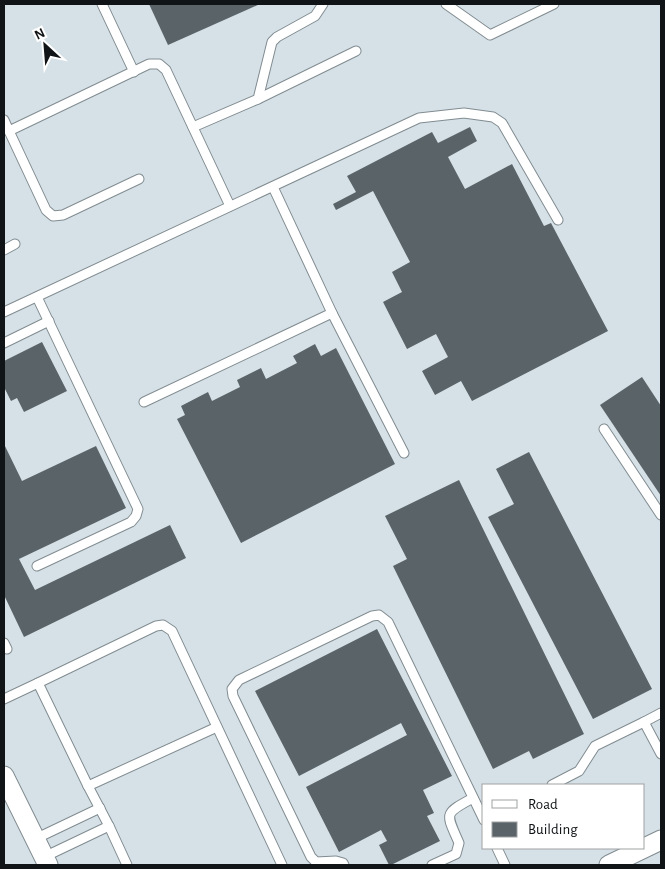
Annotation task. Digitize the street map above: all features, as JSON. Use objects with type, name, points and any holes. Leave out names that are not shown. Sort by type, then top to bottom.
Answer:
[{"type":"street","points":[[4,776],[46,861]]},
{"type":"street","points":[[645,848],[661,840]]},
{"type":"street","points":[[609,865],[642,849]]},
{"type":"lane","points":[[102,4],[134,72]]},
{"type":"lane","points":[[258,99],[272,42],[277,37],[315,16],[323,4]]},
{"type":"lane","points":[[446,4],[490,35],[554,4]]},
{"type":"lane","points":[[193,127],[258,99],[356,51]]},
{"type":"lane","points":[[9,131],[149,64],[159,64],[166,70],[230,206]]},
{"type":"lane","points":[[4,312],[418,118],[464,113],[493,117],[502,123],[558,220]]},
{"type":"lane","points":[[4,120],[46,210],[53,216],[63,216],[139,179]]},
{"type":"lane","points":[[272,187],[332,313],[404,453]]},
{"type":"lane","points":[[4,250],[15,244]]},
{"type":"lane","points":[[37,297],[136,505],[138,513],[131,522],[37,566]]},
{"type":"lane","points":[[144,402],[332,313]]},
{"type":"lane","points":[[4,343],[49,321]]},
{"type":"lane","points":[[604,429],[661,515]]},
{"type":"lane","points":[[344,865],[336,861],[316,862],[311,857],[233,696],[232,689],[239,680],[372,616],[379,615],[388,622],[482,816]]},
{"type":"lane","points":[[4,699],[156,626],[163,625],[172,632],[282,865]]},
{"type":"lane","points":[[38,683],[127,865]]},
{"type":"lane","points":[[554,784],[579,771],[595,746],[661,713]]},
{"type":"lane","points":[[644,722],[661,754]]},
{"type":"lane","points":[[88,786],[218,727]]},
{"type":"lane","points":[[432,865],[456,854],[460,843],[450,823],[449,815],[453,808],[473,798]]},
{"type":"lane","points":[[35,839],[100,808]]},
{"type":"lane","points":[[46,861],[109,826]]},
{"type":"lane","points":[[497,849],[505,865]]},
{"type":"building","points":[[149,4],[260,4],[168,45]]},
{"type":"building","points":[[470,127],[477,141],[448,157],[465,189],[512,164],[544,226],[551,223],[608,331],[472,401],[461,381],[435,395],[422,371],[448,357],[436,334],[407,349],[383,302],[402,292],[392,272],[410,262],[373,191],[336,210],[333,204],[356,192],[347,176],[432,132],[438,143]]},
{"type":"building","points":[[42,342],[67,391],[24,412],[17,398],[11,401],[4,387],[4,361]]},
{"type":"building","points":[[315,344],[321,356],[336,348],[395,464],[241,543],[177,419],[185,415],[181,406],[208,392],[212,401],[240,387],[237,380],[261,368],[266,379],[297,363],[293,356]]},
{"type":"building","points":[[642,377],[661,406],[661,496],[600,405]]},
{"type":"building","points":[[4,444],[22,481],[96,446],[126,508],[19,559],[35,590],[170,525],[186,558],[24,637],[4,595]]},
{"type":"building","points":[[529,452],[652,689],[593,719],[488,517],[514,504],[496,469]]},
{"type":"building","points":[[459,480],[584,734],[533,759],[529,751],[493,769],[393,566],[407,559],[385,516]]},
{"type":"building","points":[[377,629],[452,776],[423,790],[434,813],[427,816],[440,841],[391,865],[389,865],[379,845],[387,841],[381,830],[339,852],[306,787],[407,735],[401,723],[299,776],[255,691]]}]
